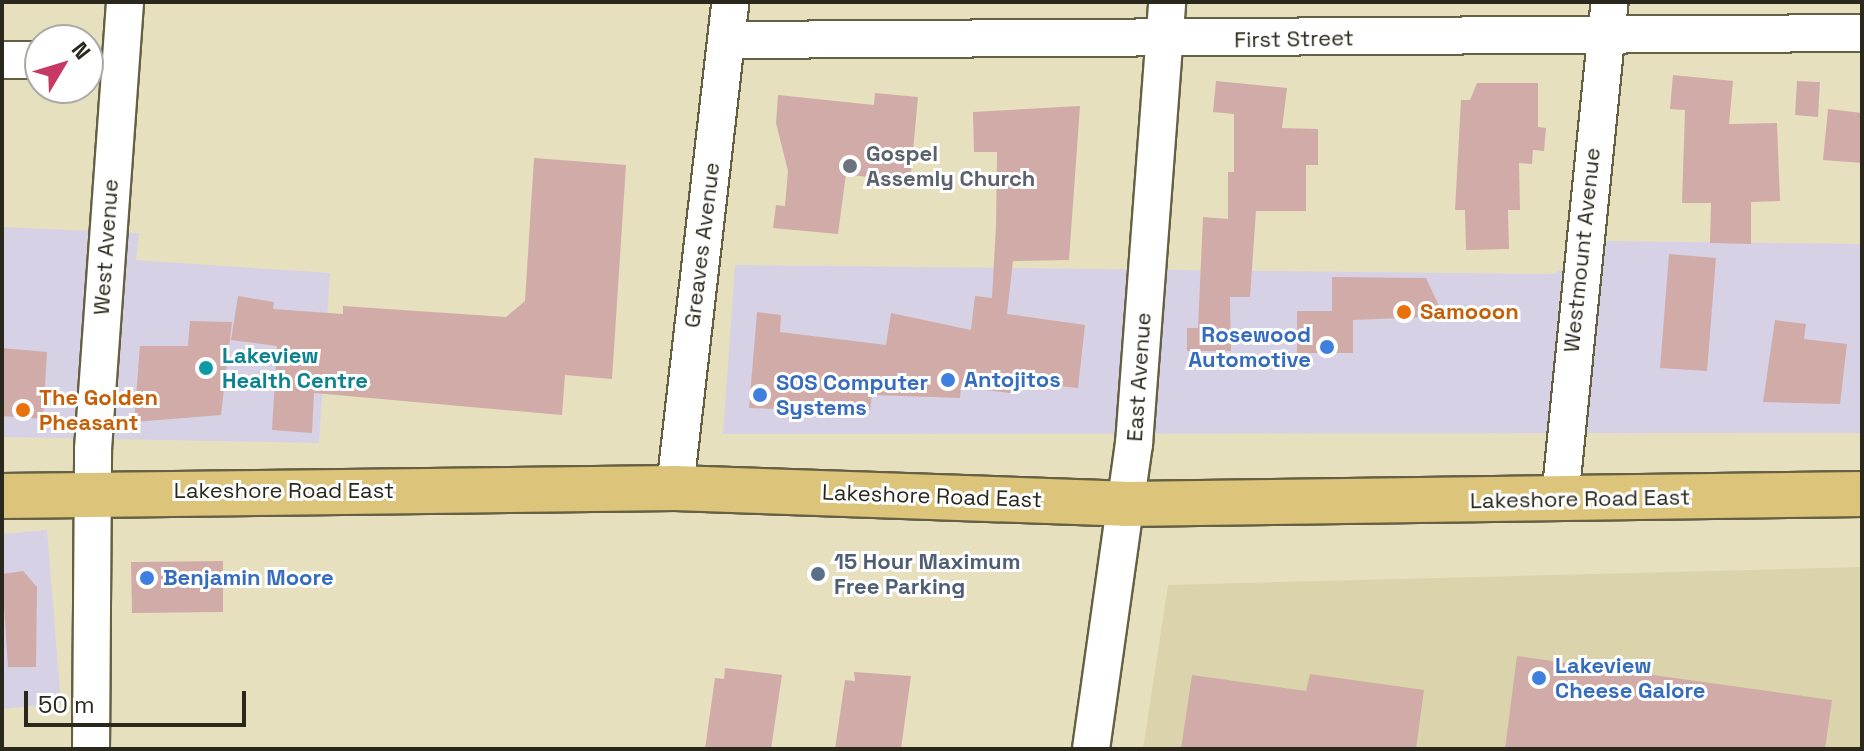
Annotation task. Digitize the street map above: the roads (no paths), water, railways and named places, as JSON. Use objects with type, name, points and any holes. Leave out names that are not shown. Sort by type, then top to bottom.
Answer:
[{"type":"main road","name":"Lakeshore Road East","points":[[2,496],[92,492],[675,488],[1125,504],[1862,494]]},
{"type":"street","name":"West Avenue","points":[[104,59],[125,2]]},
{"type":"street","name":"Greaves Avenue","points":[[675,488],[730,2]]},
{"type":"street","name":"East Avenue","points":[[1091,749],[1125,504],[1167,2]]},
{"type":"street","name":"First Street","points":[[727,40],[1163,41],[1608,18],[1862,33]]},
{"type":"street","name":"Westmount Avenue","points":[[1560,499],[1608,18]]},
{"type":"street","points":[[2,60],[24,60]]},
{"type":"street","name":"West Avenue","points":[[91,749],[92,492],[103,104]]},
{"type":"place","name":"Gospel Assemly Church","points":[[850,166]]},
{"type":"place","name":"Samooon","points":[[1404,312]]},
{"type":"place","name":"Rosewood Automotive","points":[[1327,347]]},
{"type":"place","name":"Lakeview Health Centre","points":[[206,368]]},
{"type":"place","name":"Antojitos","points":[[948,380]]},
{"type":"place","name":"SOS Computer Systems","points":[[760,395]]},
{"type":"place","name":"The Golden Pheasant","points":[[23,410]]},
{"type":"place","name":"15 Hour Maximum Free Parking","points":[[818,574]]},
{"type":"place","name":"Benjamin Moore","points":[[147,578]]},
{"type":"place","name":"Lakeview Cheese Galore","points":[[1539,678]]}]
